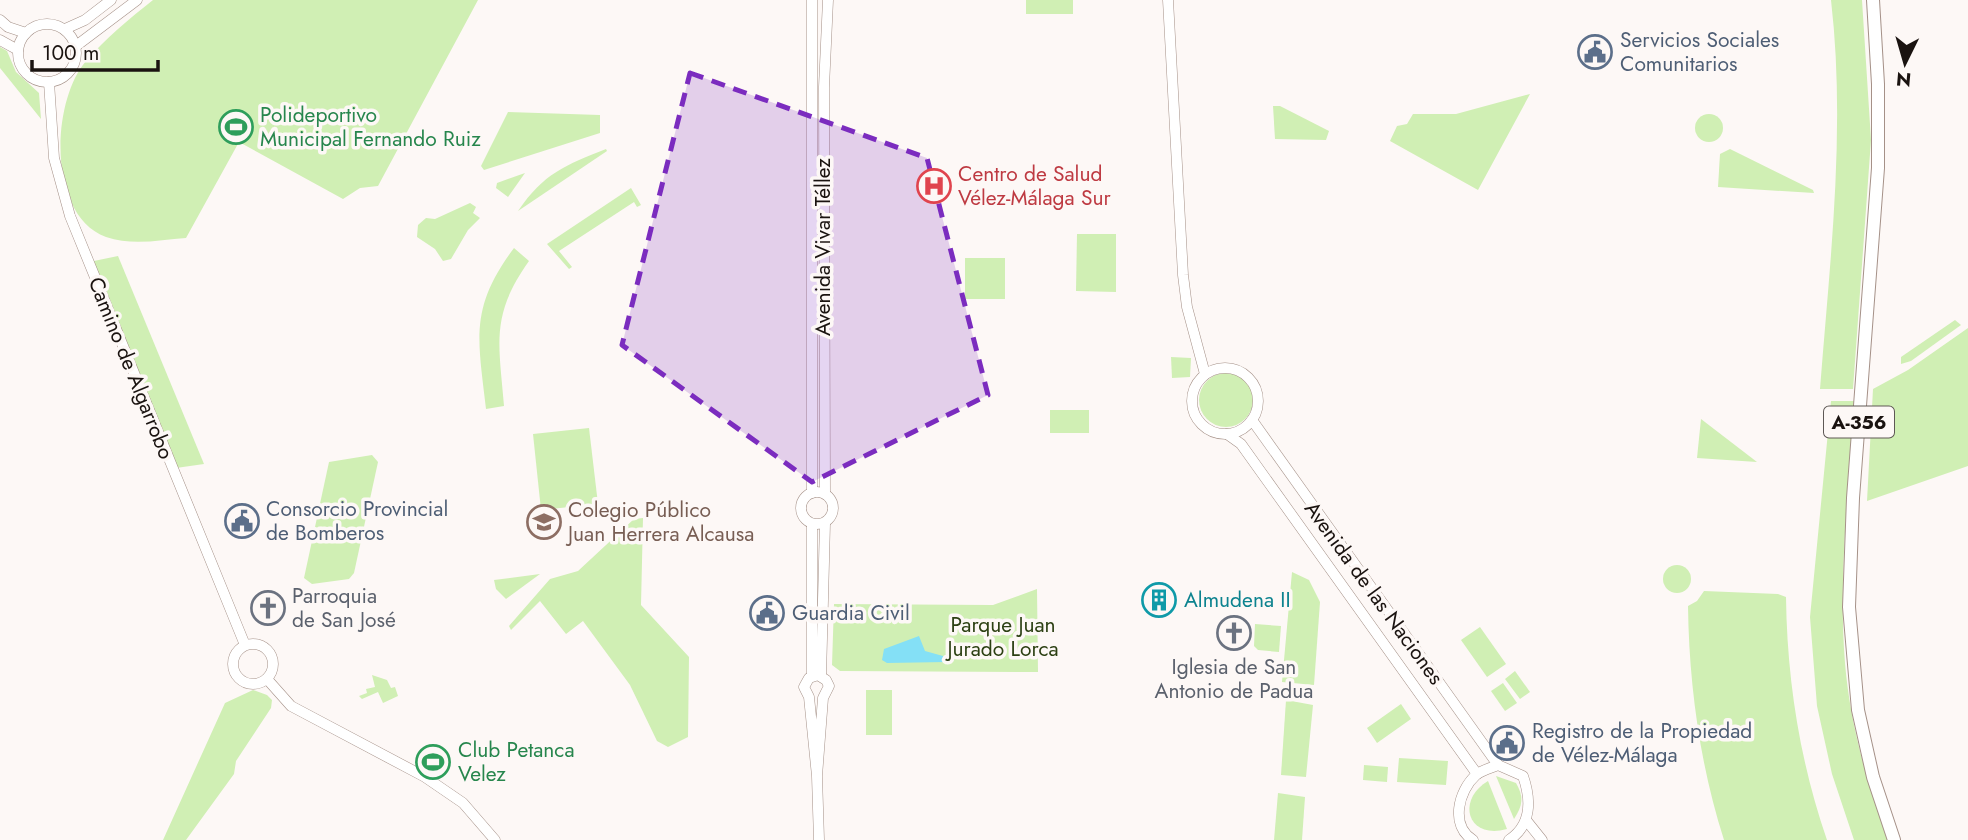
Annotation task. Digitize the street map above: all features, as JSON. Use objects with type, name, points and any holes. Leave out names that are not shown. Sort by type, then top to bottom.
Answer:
[{"type":"main road","name":"A-356","points":[[1873,0],[1878,84],[1878,168],[1853,498],[1849,607],[1858,710],[1873,777],[1894,840]]},
{"type":"street","points":[[65,29],[85,20],[111,0]]},
{"type":"street","points":[[76,46],[136,0]]},
{"type":"street","name":"Avenida Vivar Téllez","points":[[811,0],[812,493]]},
{"type":"street","name":"Avenida Vivar Téllez","points":[[825,494],[824,87],[828,0]]},
{"type":"street","points":[[1168,0],[1187,307],[1205,374]]},
{"type":"street","points":[[0,20],[8,27],[26,33]]},
{"type":"street","points":[[45,23],[65,29],[76,46],[76,56],[68,74],[49,82],[30,76],[19,60],[18,50],[26,33],[45,23]]},
{"type":"street","points":[[0,40],[18,50]]},
{"type":"street","name":"Camino de Algarrobo","points":[[49,82],[54,158],[70,216],[245,645]]},
{"type":"street","points":[[1224,368],[1244,373],[1251,380],[1258,398],[1252,421],[1244,428],[1227,434],[1202,425],[1192,408],[1194,389],[1205,374],[1224,368]]},
{"type":"street","name":"Avenida de las Naciones","points":[[1252,421],[1498,765]]},
{"type":"street","name":"Avenida de las Naciones","points":[[1227,434],[1241,444],[1477,774]]},
{"type":"street","points":[[819,840],[817,776],[809,697],[804,687],[816,676],[825,523],[833,508],[825,494],[812,493],[802,499],[800,509],[806,521],[812,524],[825,523]]},
{"type":"street","points":[[812,524],[816,676]]},
{"type":"street","points":[[258,644],[269,650],[274,665],[267,679],[248,684],[237,677],[233,663],[239,649],[245,645],[258,644]]},
{"type":"street","points":[[816,676],[829,686],[823,698],[817,776]]},
{"type":"street","points":[[267,679],[291,706],[435,783],[463,803],[495,840]]},
{"type":"street","points":[[809,697],[823,698]]},
{"type":"street","points":[[1473,840],[1460,825],[1459,807],[1477,774],[1498,765],[1523,776],[1529,793],[1526,820],[1518,833],[1509,840]]},
{"type":"street","points":[[1526,820],[1542,840]]},
{"type":"highlighted area","points":[[690,73],[927,158],[988,395],[812,482],[622,345]]},
{"type":"green space","name":"Polideportivo Municipal Fernando Ruiz","points":[[153,0],[478,0],[378,186],[360,188],[343,199],[239,142],[186,238],[146,242],[116,240],[87,225],[73,206],[65,182],[61,129],[74,79],[86,61],[118,29]]},
{"type":"green space","points":[[1026,0],[1073,0],[1073,14],[1026,14]]},
{"type":"green space","points":[[1831,0],[1862,0],[1871,140],[1853,389],[1820,389],[1837,146]]},
{"type":"green space","points":[[0,47],[7,51],[16,72],[39,93],[41,119],[0,68]]},
{"type":"green space","points":[[1530,94],[1478,190],[1390,141],[1397,126],[1407,124],[1413,114],[1456,114]]},
{"type":"green space","points":[[1273,106],[1280,106],[1329,131],[1326,140],[1275,139]]},
{"type":"green space","points":[[508,112],[600,115],[600,133],[484,170],[481,166]]},
{"type":"green space","points":[[1709,114],[1719,118],[1723,128],[1719,138],[1709,142],[1699,138],[1695,128],[1699,118]]},
{"type":"green space","points":[[606,149],[607,151],[518,211],[546,179],[578,160]]},
{"type":"green space","points":[[1730,149],[1813,190],[1814,193],[1718,187],[1720,154]]},
{"type":"green space","points":[[525,173],[508,197],[496,188],[497,183]]},
{"type":"green space","points":[[631,188],[641,205],[637,207],[634,202],[559,251],[572,267],[569,269],[547,244]]},
{"type":"green space","points":[[470,203],[476,207],[473,213],[480,218],[468,230],[451,259],[443,261],[435,249],[417,237],[418,225],[426,218],[435,219]]},
{"type":"green space","points":[[1077,234],[1116,234],[1116,292],[1076,291]]},
{"type":"green space","points":[[514,248],[529,261],[508,298],[500,330],[504,406],[486,409],[479,343],[483,307],[500,269]]},
{"type":"green space","points":[[118,256],[204,464],[176,468],[89,262]]},
{"type":"green space","points":[[965,258],[1005,258],[1005,299],[965,299]]},
{"type":"green space","points":[[1955,320],[1961,325],[1911,361],[1901,364],[1901,357]]},
{"type":"green space","points":[[1968,328],[1968,466],[1867,501],[1873,389],[1908,370]]},
{"type":"green space","points":[[1171,357],[1191,358],[1190,377],[1172,378]]},
{"type":"green space","points":[[1226,373],[1245,381],[1253,400],[1245,419],[1226,427],[1207,419],[1199,400],[1207,381]]},
{"type":"green space","points":[[1831,401],[1854,401],[1843,565],[1845,663],[1860,753],[1888,840],[1854,840],[1832,774],[1817,706],[1810,617]]},
{"type":"green space","points":[[1050,410],[1089,410],[1089,433],[1050,433]]},
{"type":"green space","points":[[1701,419],[1757,462],[1697,458]]},
{"type":"green space","points":[[589,428],[598,504],[541,510],[533,434]]},
{"type":"green space","points":[[372,455],[378,462],[354,573],[349,579],[312,584],[304,578],[329,462]]},
{"type":"green space","points":[[643,518],[641,605],[689,657],[688,737],[668,747],[657,741],[630,685],[583,621],[566,634],[540,601],[511,630],[509,626],[550,579],[578,571],[634,519]]},
{"type":"green space","points":[[1677,565],[1687,569],[1691,579],[1687,589],[1677,593],[1667,589],[1663,579],[1667,569]]},
{"type":"green space","points":[[1292,572],[1309,580],[1320,602],[1314,685],[1282,682]]},
{"type":"green space","points":[[540,574],[506,599],[496,589],[494,580]]},
{"type":"green space","name":"Parque Juan Jurado Lorca","points":[[1037,589],[1038,672],[840,671],[832,665],[834,604],[993,605]]},
{"type":"green space","points":[[1704,591],[1778,594],[1786,597],[1792,690],[1802,751],[1827,840],[1724,840],[1702,754],[1691,665],[1688,606],[1697,601]]},
{"type":"green space","points":[[1255,624],[1281,626],[1279,652],[1258,650],[1254,646]]},
{"type":"green space","points":[[1480,627],[1506,664],[1487,677],[1461,640]]},
{"type":"green space","points":[[1515,671],[1530,692],[1520,699],[1505,679]]},
{"type":"green space","points":[[372,675],[387,680],[391,688],[395,687],[398,696],[383,703],[378,692],[362,699],[359,696],[367,693],[366,689],[375,687]]},
{"type":"green space","points":[[1503,683],[1517,703],[1505,711],[1491,691]]},
{"type":"green space","points":[[253,690],[272,700],[271,708],[236,761],[234,774],[186,840],[163,840],[225,703]]},
{"type":"green space","points":[[866,690],[892,690],[892,735],[866,735]]},
{"type":"green space","points":[[1286,700],[1313,705],[1306,777],[1281,775]]},
{"type":"green space","points":[[1401,704],[1411,719],[1377,743],[1367,728]]},
{"type":"green space","points":[[1399,758],[1448,761],[1446,785],[1397,782]]},
{"type":"green space","points":[[1364,765],[1388,767],[1387,782],[1363,780]]},
{"type":"green space","points":[[1496,776],[1516,783],[1519,788],[1521,801],[1514,819]]},
{"type":"green space","points":[[1488,781],[1507,829],[1483,829],[1475,824],[1470,816],[1472,798]]},
{"type":"green space","points":[[1278,793],[1305,797],[1302,840],[1274,840]]},
{"type":"water","points":[[919,636],[925,651],[943,656],[946,662],[887,663],[882,660],[884,649]]},
{"type":"place","name":"Servicios Sociales Comunitarios","points":[[1595,52]]},
{"type":"place","name":"Polideportivo Municipal Fernando Ruiz","points":[[236,127]]},
{"type":"place","name":"Centro de Salud Vélez-Málaga Sur","points":[[934,186]]},
{"type":"place","name":"Consorcio Provincial de Bomberos","points":[[242,521]]},
{"type":"place","name":"Colegio Público Juan Herrera Alcausa","points":[[544,522]]},
{"type":"place","name":"Almudena II","points":[[1159,600]]},
{"type":"place","name":"Parroquia de San José","points":[[268,608]]},
{"type":"place","name":"Guardia Civil","points":[[767,613]]},
{"type":"place","name":"Iglesia de San Antonio de Padua","points":[[1234,633]]},
{"type":"place","name":"Registro de la Propiedad de Vélez-Málaga","points":[[1507,743]]},
{"type":"place","name":"Club Petanca Velez","points":[[433,762]]}]
